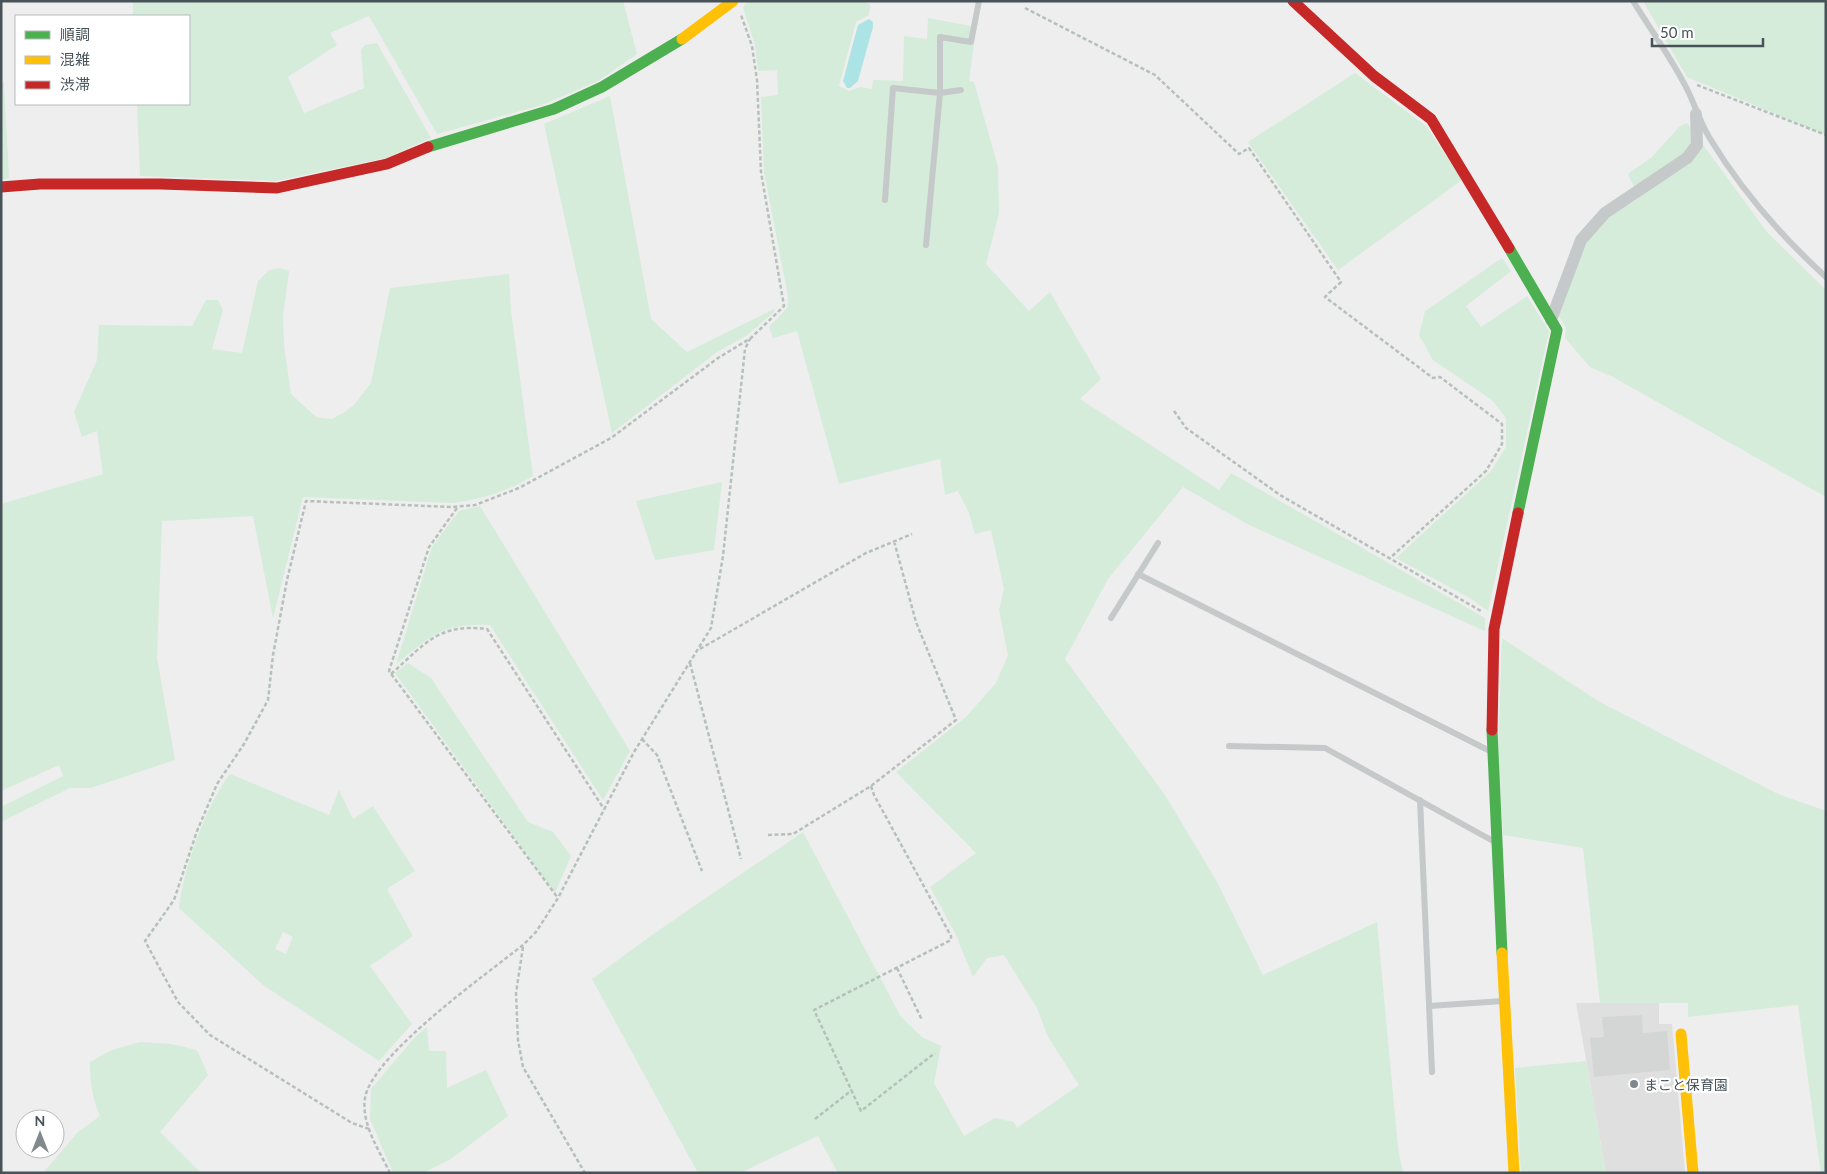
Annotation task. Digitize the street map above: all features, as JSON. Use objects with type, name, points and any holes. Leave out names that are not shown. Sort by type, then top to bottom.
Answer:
[{"type":"street","points":[[1293,1],[1374,76],[1430,119],[1441,133],[1557,330],[1496,620],[1491,751],[1514,1173]]},
{"type":"street","points":[[1,187],[40,184],[161,184],[277,188],[334,178],[387,164],[441,142],[510,124],[554,109],[602,86],[736,6]]},
{"type":"street","points":[[1551,320],[1581,240],[1605,213],[1688,158],[1697,145],[1696,114]]},
{"type":"street","points":[[1681,1034],[1693,1173]]},
{"type":"lane","points":[[926,245],[940,93],[940,37],[971,42],[979,1]]},
{"type":"lane","points":[[1633,1],[1682,80],[1696,114],[1710,138],[1749,196],[1793,247],[1826,277]]},
{"type":"lane","points":[[885,200],[893,88],[940,93],[961,90]]},
{"type":"lane","points":[[1110,618],[1158,543]]},
{"type":"lane","points":[[1138,574],[1491,751]]},
{"type":"lane","points":[[1229,746],[1325,748],[1495,842]]},
{"type":"lane","points":[[1420,800],[1432,1072]]},
{"type":"lane","points":[[1429,1006],[1504,1000]]},
{"type":"path","points":[[369,1129],[352,1123],[210,1035],[178,1002],[146,941],[174,900],[197,831],[217,784],[244,744],[268,700],[273,655],[286,580],[306,500],[458,507],[475,505],[519,488],[611,438],[718,358],[751,338],[779,313],[784,306],[784,297],[761,172],[757,80],[753,54],[736,6]]},
{"type":"path","points":[[1025,8],[1155,75],[1239,154],[1249,148],[1341,282],[1325,297],[1433,378],[1440,377],[1502,424],[1502,444],[1486,470],[1390,558]]},
{"type":"path","points":[[1682,80],[1826,135]]},
{"type":"path","points":[[390,1173],[369,1129],[365,1098],[368,1089],[391,1058],[425,1022],[523,945],[536,932],[558,898],[642,739],[711,628],[723,556],[745,349],[751,338]]},
{"type":"path","points":[[1174,411],[1186,428],[1280,495],[1496,620]]},
{"type":"path","points":[[458,507],[429,547],[389,672],[558,898]]},
{"type":"path","points":[[698,650],[866,553],[912,534]]},
{"type":"path","points":[[768,835],[792,834],[872,786],[956,720],[916,622],[894,541]]},
{"type":"path","points":[[391,674],[437,634],[466,627],[487,629],[604,809]]},
{"type":"path","points":[[690,663],[741,859]]},
{"type":"path","points":[[642,739],[657,755],[702,871]]},
{"type":"path","points":[[872,786],[874,795],[951,936],[951,940],[814,1010],[861,1111],[935,1053]]},
{"type":"path","points":[[523,945],[516,992],[518,1040],[523,1067],[585,1173]]},
{"type":"path","points":[[897,968],[922,1020]]},
{"type":"path","points":[[815,1119],[852,1090]]},
{"type":"shaded area","name":"まこと保育園","points":[[1659,1002],[1659,1024],[1672,1024],[1685,1173],[1606,1173],[1576,1003]]},
{"type":"green space","points":[[133,1],[623,1],[637,54],[598,81],[542,105],[437,134],[369,16],[330,33],[337,45],[288,77],[304,113],[364,88],[361,50],[365,45],[377,43],[431,138],[386,158],[276,181],[140,176],[137,105],[190,105],[190,15],[133,15]]},
{"type":"green space","points":[[748,1],[860,1],[870,4],[869,15],[856,22],[839,86],[849,91],[860,87],[872,89],[873,80],[903,81],[904,36],[927,39],[928,18],[976,27],[969,81],[974,82],[998,167],[999,213],[986,264],[1029,311],[1050,292],[1101,379],[1080,399],[1219,490],[1231,473],[1485,618],[1485,631],[1249,525],[1183,487],[1108,579],[1065,659],[1165,795],[1216,880],[1263,975],[1377,922],[1398,1148],[1403,1173],[838,1173],[818,1136],[740,1173],[698,1173],[592,979],[652,935],[803,832],[901,1017],[922,1037],[941,1046],[934,1083],[964,1136],[995,1118],[1014,1122],[1017,1128],[1079,1085],[1048,1037],[1037,1008],[1004,955],[987,958],[973,977],[955,933],[930,887],[976,853],[896,772],[966,717],[996,683],[1008,655],[999,610],[1004,589],[991,530],[975,534],[969,513],[958,491],[945,495],[940,459],[839,484],[797,331],[773,338],[769,327],[788,307],[788,296],[764,172],[761,97],[778,95],[777,70],[758,71],[755,45],[743,7]]},
{"type":"green space","points":[[1643,1],[1826,1],[1826,135],[1687,77]]},
{"type":"green space","points":[[1355,73],[1426,126],[1462,180],[1338,270],[1248,142]]},
{"type":"green space","points":[[1,81],[4,83],[9,178],[1,180]]},
{"type":"green space","points":[[610,96],[651,319],[687,352],[774,309],[774,312],[746,336],[717,352],[612,433],[544,124]]},
{"type":"green space","points":[[1687,123],[1767,232],[1826,290],[1826,497],[1613,377],[1590,367],[1565,338],[1566,328],[1558,315],[1585,242],[1608,218],[1639,198],[1628,174],[1652,157],[1680,126]]},
{"type":"green space","points":[[1502,258],[1511,271],[1466,306],[1481,327],[1527,296],[1549,331],[1488,611],[1473,600],[1396,558],[1491,471],[1506,447],[1506,418],[1492,400],[1433,360],[1419,335],[1425,311]]},
{"type":"green space","points":[[280,268],[289,271],[283,316],[284,345],[291,394],[316,417],[332,419],[354,405],[371,383],[390,288],[509,274],[511,311],[533,476],[494,494],[452,503],[303,497],[273,618],[253,516],[162,521],[157,658],[175,760],[91,788],[70,788],[1,822],[1,807],[63,776],[59,765],[1,791],[1,504],[103,474],[97,431],[82,437],[74,412],[97,360],[99,325],[192,326],[206,300],[218,300],[223,310],[212,349],[242,353],[258,281],[269,270]]},
{"type":"green space","points":[[722,482],[714,550],[655,560],[636,501]]},
{"type":"green space","points":[[480,506],[630,751],[603,800],[490,625],[460,626],[438,633],[396,664],[432,547],[459,511]]},
{"type":"green space","points":[[1502,638],[1598,701],[1778,794],[1826,811],[1826,1173],[1821,1173],[1798,1005],[1688,1017],[1688,1003],[1600,1003],[1583,848],[1503,835],[1498,750]]},
{"type":"green space","points":[[408,663],[431,678],[528,822],[553,832],[571,856],[555,893],[395,673]]},
{"type":"green space","points":[[230,774],[329,815],[339,790],[353,819],[373,806],[415,871],[387,889],[413,936],[370,966],[412,1024],[379,1061],[263,985],[179,908],[185,876],[197,838],[212,802]],"holes":[[[283,932],[293,937],[286,954],[275,949]]]},
{"type":"green space","points":[[427,1027],[429,1051],[446,1051],[447,1088],[486,1070],[508,1116],[451,1159],[423,1173],[393,1173],[370,1119],[371,1089],[415,1037]]},
{"type":"green space","points":[[140,1042],[171,1044],[197,1050],[208,1075],[160,1132],[201,1173],[43,1173],[55,1159],[65,1159],[65,1147],[78,1132],[100,1116],[92,1089],[90,1062],[112,1050]]},
{"type":"green space","points":[[1586,1061],[1606,1173],[1521,1173],[1515,1068]]},
{"type":"water","points":[[869,19],[873,22],[873,27],[858,81],[850,88],[847,88],[843,81],[858,25]]},
{"type":"building","points":[[1642,1015],[1643,1033],[1667,1031],[1670,1070],[1594,1077],[1590,1038],[1604,1037],[1602,1017]]},
{"type":"traffic: fast","points":[[428,147],[554,109],[602,87],[682,39]]},
{"type":"traffic: fast","points":[[1509,248],[1557,330],[1518,513]]},
{"type":"traffic: fast","points":[[1492,730],[1502,953]]},
{"type":"traffic: slow","points":[[682,39],[733,1]]},
{"type":"traffic: slow","points":[[1502,953],[1514,1173]]},
{"type":"traffic: slow","points":[[1681,1034],[1693,1173]]},
{"type":"traffic: jam","points":[[1293,1],[1374,76],[1431,119],[1509,248]]},
{"type":"traffic: jam","points":[[1,187],[40,184],[161,184],[277,188],[387,164],[428,147]]},
{"type":"traffic: jam","points":[[1492,730],[1494,629],[1518,513]]},
{"type":"place","name":"まこと保育園","points":[[1634,1084]]}]
